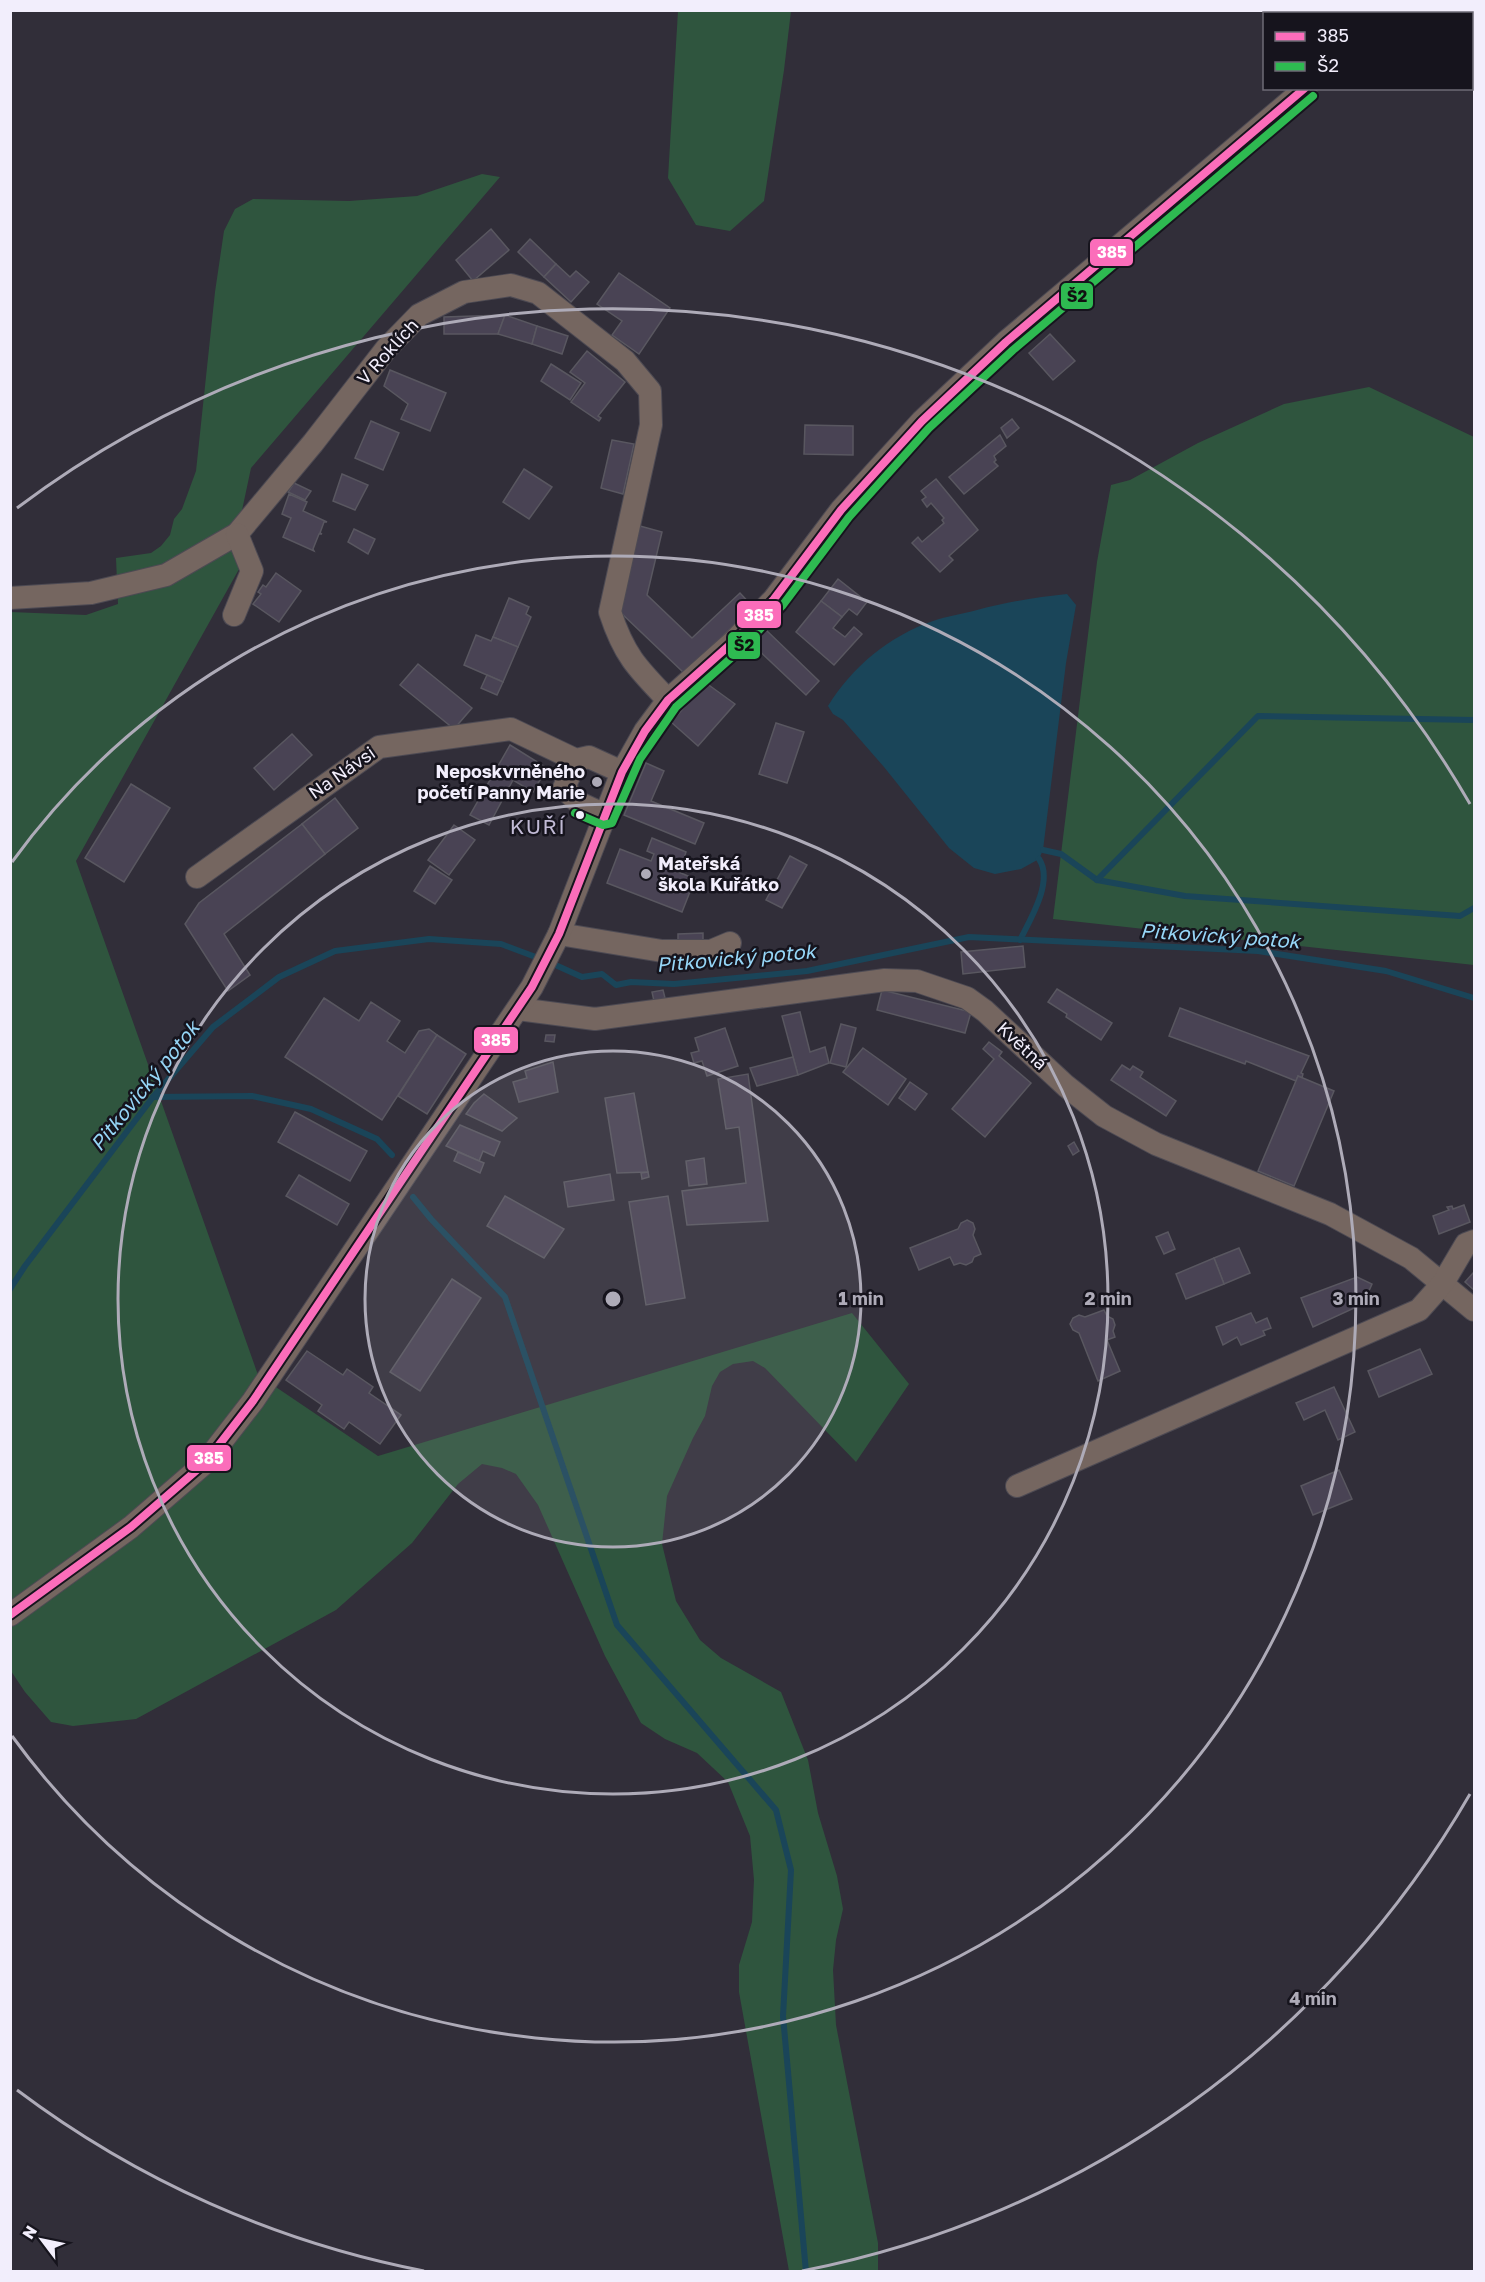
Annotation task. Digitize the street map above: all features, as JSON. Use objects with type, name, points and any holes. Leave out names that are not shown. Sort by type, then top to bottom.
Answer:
[{"type":"street","points":[[10,1615],[131,1527],[205,1463],[253,1401],[532,987],[555,940],[622,772],[645,731],[668,700],[732,642],[774,599],[841,510],[922,421],[1006,342],[1304,90]]},
{"type":"street","name":"V Roklích","points":[[10,598],[91,593],[166,575],[237,534],[313,443],[386,349],[419,315],[464,292],[511,285],[538,292],[625,361],[650,390],[651,425],[610,612],[620,641],[636,667],[668,700]]},
{"type":"street","points":[[234,615],[252,572],[237,534]]},
{"type":"street","name":"Na Návsi","points":[[197,877],[379,747],[511,729],[576,760],[589,757],[622,772]]},
{"type":"street","points":[[576,760],[564,788],[579,803],[605,815]]},
{"type":"street","points":[[555,940],[662,951],[711,951],[730,943]]},
{"type":"street","name":"Květná","points":[[518,1009],[596,1019],[885,980],[917,981],[967,998],[985,1011],[1066,1086],[1104,1116],[1156,1144],[1330,1214],[1411,1258],[1474,1310]]},
{"type":"street","points":[[1017,1486],[1419,1310],[1443,1283],[1466,1244],[1474,1241]]},
{"type":"green space","points":[[678,11],[791,11],[764,201],[730,231],[696,225],[668,178]]},
{"type":"green space","points":[[482,174],[500,177],[251,468],[237,534],[248,553],[76,861],[258,1375],[378,1456],[852,1313],[909,1384],[856,1462],[765,1368],[753,1361],[733,1364],[720,1372],[712,1386],[705,1416],[667,1496],[662,1544],[676,1601],[700,1640],[721,1658],[781,1692],[808,1760],[818,1813],[837,1876],[843,1909],[836,1940],[833,1970],[836,2025],[878,2243],[878,2271],[789,2271],[739,1992],[739,1965],[752,1922],[754,1880],[750,1836],[728,1782],[697,1753],[665,1739],[641,1723],[605,1656],[538,1505],[516,1474],[502,1468],[482,1464],[458,1484],[412,1543],[336,1610],[136,1719],[73,1726],[51,1722],[25,1692],[11,1671],[10,612],[86,615],[118,604],[116,558],[151,553],[170,535],[174,519],[182,509],[196,471],[215,292],[224,231],[235,209],[253,199],[349,201],[417,196]]},
{"type":"green space","points":[[1369,387],[1474,437],[1474,965],[1053,919],[1097,562],[1111,485],[1130,480],[1198,443],[1284,404]]},
{"type":"water","points":[[1067,594],[1076,605],[1066,663],[1043,850],[1039,859],[1021,869],[995,874],[974,868],[949,848],[884,767],[828,706],[848,678],[873,654],[917,627],[1000,605]]},
{"type":"building","points":[[491,229],[509,250],[473,281],[456,260]]},
{"type":"building","points":[[530,239],[556,264],[544,277],[518,252]]},
{"type":"building","points":[[556,264],[570,277],[576,271],[589,282],[571,302],[544,277]]},
{"type":"building","points":[[619,273],[670,308],[639,354],[612,335],[622,321],[597,304]]},
{"type":"building","points":[[505,315],[498,334],[444,334],[444,317]]},
{"type":"building","points":[[505,315],[537,326],[532,344],[498,334]]},
{"type":"building","points":[[537,326],[568,336],[562,354],[532,344]]},
{"type":"building","points":[[1050,334],[1075,361],[1053,380],[1029,353]]},
{"type":"building","points":[[587,351],[625,382],[598,416],[601,418],[599,421],[571,402],[585,383],[570,372]]},
{"type":"building","points":[[551,364],[581,383],[570,400],[541,381]]},
{"type":"building","points":[[390,370],[446,393],[430,431],[401,419],[408,404],[384,386]]},
{"type":"building","points":[[1012,419],[1019,428],[1007,438],[1001,428]]},
{"type":"building","points":[[371,421],[399,433],[383,470],[355,458]]},
{"type":"building","points":[[805,425],[853,426],[853,455],[804,454]]},
{"type":"building","points":[[1000,435],[1006,446],[994,456],[996,460],[994,462],[998,466],[964,494],[949,477]]},
{"type":"building","points":[[612,440],[634,444],[623,494],[601,488]]},
{"type":"building","points":[[524,469],[552,487],[529,519],[503,502]]},
{"type":"building","points":[[342,474],[368,485],[355,510],[333,501]]},
{"type":"building","points":[[936,479],[978,530],[949,556],[953,560],[940,572],[912,543],[918,537],[922,542],[944,523],[942,520],[944,518],[931,503],[927,507],[922,500],[926,497],[921,491]]},
{"type":"building","points":[[294,483],[311,491],[305,500],[288,492]]},
{"type":"building","points":[[289,494],[307,502],[303,511],[327,522],[324,522],[320,533],[322,534],[319,534],[314,551],[283,537],[291,518],[282,514]]},
{"type":"building","points":[[640,526],[662,532],[647,595],[692,638],[740,593],[753,607],[684,673],[620,612]]},
{"type":"building","points":[[354,529],[375,539],[368,554],[348,542]]},
{"type":"building","points":[[276,573],[301,591],[279,622],[253,604],[261,594],[258,592],[263,585],[266,587]]},
{"type":"building","points":[[838,579],[867,602],[857,615],[849,609],[842,617],[821,601]]},
{"type":"building","points":[[509,598],[529,607],[526,614],[531,617],[518,647],[493,637]]},
{"type":"building","points":[[821,601],[842,617],[833,628],[845,637],[854,627],[862,634],[834,665],[796,632]]},
{"type":"building","points":[[765,629],[819,681],[806,695],[752,644]]},
{"type":"building","points":[[476,635],[491,641],[493,637],[518,647],[503,682],[464,665]]},
{"type":"building","points":[[418,664],[472,708],[454,729],[400,685]]},
{"type":"building","points":[[487,675],[503,682],[497,695],[481,688]]},
{"type":"building","points":[[706,683],[735,704],[698,746],[671,722]]},
{"type":"building","points":[[776,723],[804,732],[787,783],[759,774]]},
{"type":"building","points":[[292,734],[312,755],[274,790],[254,768]]},
{"type":"building","points":[[510,745],[547,768],[533,792],[513,780],[489,825],[470,815]]},
{"type":"building","points":[[646,763],[664,771],[651,801],[704,823],[695,844],[624,815]]},
{"type":"building","name":"Neposkvrněného početí Panny Marie","points":[[595,776],[602,780],[599,788],[591,785]]},
{"type":"building","points":[[131,784],[170,808],[124,882],[85,858]]},
{"type":"building","points":[[335,798],[358,828],[325,854],[302,824]]},
{"type":"building","points":[[302,824],[325,854],[224,934],[250,975],[228,991],[185,924],[199,903]]},
{"type":"building","points":[[454,825],[475,840],[449,875],[428,860]]},
{"type":"building","name":"Mateřská škola Kuřátko","points":[[652,838],[686,852],[682,864],[672,861],[669,868],[695,879],[682,912],[607,883],[620,849],[651,861],[654,854],[647,851]]},
{"type":"building","points":[[790,856],[807,865],[782,908],[766,900]]},
{"type":"building","points":[[430,866],[452,880],[435,904],[414,891]]},
{"type":"building","points":[[703,933],[703,945],[678,945],[678,934]]},
{"type":"building","points":[[1023,946],[1025,967],[963,974],[961,952]]},
{"type":"building","points":[[1057,989],[1112,1023],[1101,1040],[1048,1002]]},
{"type":"building","points":[[663,990],[665,998],[654,1001],[652,992]]},
{"type":"building","points":[[882,990],[971,1012],[965,1033],[877,1010]]},
{"type":"building","points":[[324,998],[359,1021],[371,1002],[400,1021],[387,1041],[405,1053],[419,1031],[429,1029],[437,1035],[382,1120],[285,1057]]},
{"type":"building","points":[[1180,1008],[1309,1056],[1301,1073],[1302,1078],[1298,1076],[1296,1081],[1246,1061],[1245,1064],[1169,1036]]},
{"type":"building","points":[[800,1012],[810,1052],[825,1047],[829,1063],[798,1075],[782,1016]]},
{"type":"building","points":[[841,1024],[856,1028],[846,1067],[830,1063]]},
{"type":"building","points":[[725,1028],[738,1066],[707,1076],[702,1061],[694,1063],[691,1053],[699,1051],[695,1038]]},
{"type":"building","points":[[437,1035],[466,1054],[427,1114],[398,1096]]},
{"type":"building","points":[[546,1035],[555,1035],[554,1042],[545,1041]]},
{"type":"building","points":[[989,1042],[1002,1052],[999,1056],[1031,1083],[985,1137],[952,1109],[994,1059],[983,1049]]},
{"type":"building","points":[[863,1048],[906,1079],[888,1105],[843,1072]]},
{"type":"building","points":[[793,1057],[798,1075],[757,1086],[750,1068]]},
{"type":"building","points":[[553,1062],[558,1092],[519,1102],[513,1082],[527,1078],[525,1071]]},
{"type":"building","points":[[1122,1065],[1130,1070],[1133,1066],[1143,1072],[1140,1077],[1176,1101],[1166,1116],[1111,1080]]},
{"type":"building","points":[[748,1074],[768,1221],[687,1225],[682,1191],[746,1183],[739,1127],[726,1129],[718,1079]]},
{"type":"building","points":[[1298,1076],[1334,1091],[1294,1186],[1258,1171]]},
{"type":"building","points":[[910,1082],[927,1094],[915,1110],[899,1098]]},
{"type":"building","points":[[634,1093],[648,1172],[617,1173],[605,1098]]},
{"type":"building","points":[[484,1094],[517,1118],[502,1131],[466,1114]]},
{"type":"building","points":[[295,1112],[367,1151],[350,1181],[278,1142]]},
{"type":"building","points":[[460,1125],[500,1142],[494,1156],[483,1151],[479,1161],[446,1146]]},
{"type":"building","points":[[1074,1142],[1079,1151],[1073,1155],[1068,1146]]},
{"type":"building","points":[[458,1152],[484,1163],[480,1173],[454,1161]]},
{"type":"building","points":[[704,1158],[707,1184],[689,1186],[686,1161]]},
{"type":"building","points":[[648,1172],[649,1177],[642,1179],[641,1173]]},
{"type":"building","points":[[610,1174],[614,1200],[568,1207],[564,1182]]},
{"type":"building","points":[[299,1175],[349,1204],[337,1225],[286,1196]]},
{"type":"building","points":[[505,1196],[564,1229],[544,1258],[487,1226]]},
{"type":"building","points":[[668,1196],[685,1298],[646,1305],[629,1202]]},
{"type":"building","points":[[1464,1205],[1470,1222],[1439,1234],[1433,1216],[1449,1210],[1447,1207],[1452,1206],[1453,1209]]},
{"type":"building","points":[[967,1220],[973,1223],[975,1229],[973,1235],[981,1254],[966,1265],[960,1263],[954,1265],[950,1257],[919,1270],[910,1248],[958,1229],[961,1223]]},
{"type":"building","points":[[1168,1232],[1175,1249],[1164,1254],[1156,1237]]},
{"type":"building","points":[[1239,1248],[1250,1273],[1224,1284],[1214,1258]]},
{"type":"building","points":[[1214,1258],[1224,1284],[1186,1299],[1176,1274]]},
{"type":"building","points":[[1474,1272],[1474,1290],[1465,1282]]},
{"type":"building","points":[[1357,1277],[1372,1284],[1363,1304],[1313,1327],[1301,1298]]},
{"type":"building","points":[[452,1279],[481,1298],[420,1391],[390,1372]]},
{"type":"building","points":[[1104,1310],[1107,1316],[1113,1319],[1115,1325],[1113,1331],[1115,1337],[1107,1340],[1120,1371],[1098,1381],[1079,1333],[1073,1330],[1070,1324],[1073,1318],[1079,1315],[1085,1317]]},
{"type":"building","points":[[1251,1313],[1256,1323],[1267,1318],[1271,1328],[1263,1331],[1265,1335],[1241,1345],[1237,1337],[1223,1345],[1216,1327]]},
{"type":"building","points":[[1420,1349],[1432,1374],[1379,1397],[1368,1371]]},
{"type":"building","points":[[307,1351],[343,1375],[347,1369],[373,1387],[369,1393],[401,1415],[380,1444],[349,1422],[344,1429],[318,1411],[322,1405],[286,1380]]},
{"type":"building","points":[[1334,1387],[1355,1432],[1338,1440],[1325,1410],[1304,1420],[1296,1403]]},
{"type":"building","points":[[1339,1470],[1352,1499],[1313,1515],[1301,1486]]},
{"type":"waterway","points":[[1097,880],[1258,716],[1474,720]]},
{"type":"waterway","points":[[1043,850],[1061,854],[1097,880],[1185,896],[1460,916],[1474,908]]},
{"type":"waterway","points":[[1020,940],[1042,889],[1044,878],[1039,859]]},
{"type":"waterway","name":"Pitkovický potok","points":[[551,963],[582,977],[602,974],[616,985],[631,982],[674,984],[807,971],[969,937],[1258,951],[1386,971],[1474,998]]},
{"type":"waterway","name":"Pitkovický potok","points":[[10,1289],[153,1097],[213,1027],[279,977],[335,951],[429,939],[501,944],[541,959]]},
{"type":"waterway","points":[[153,1097],[252,1096],[311,1109],[377,1139],[392,1155]]},
{"type":"waterway","points":[[413,1197],[505,1297],[617,1625],[776,1810],[791,1870],[783,2016],[806,2272]]},
{"type":"transit line","name":"385","points":[[10,1615],[131,1527],[205,1463],[253,1401],[532,987],[559,934],[622,772],[645,731],[668,700],[733,642],[774,599],[841,510],[922,421],[1006,342],[1303,90]]},
{"type":"transit line","name":"Š2","points":[[575,813],[603,825],[612,823],[640,759],[676,707],[740,650],[782,606],[849,517],[929,428],[1013,350],[1313,96]]},
{"type":"place","name":"Neposkvrněného početí Panny Marie","points":[[597,782]]},
{"type":"place","name":"Mateřská škola Kuřátko","points":[[646,874]]},
{"type":"district","name":"KUŘÍ","points":[[538,827]]}]
